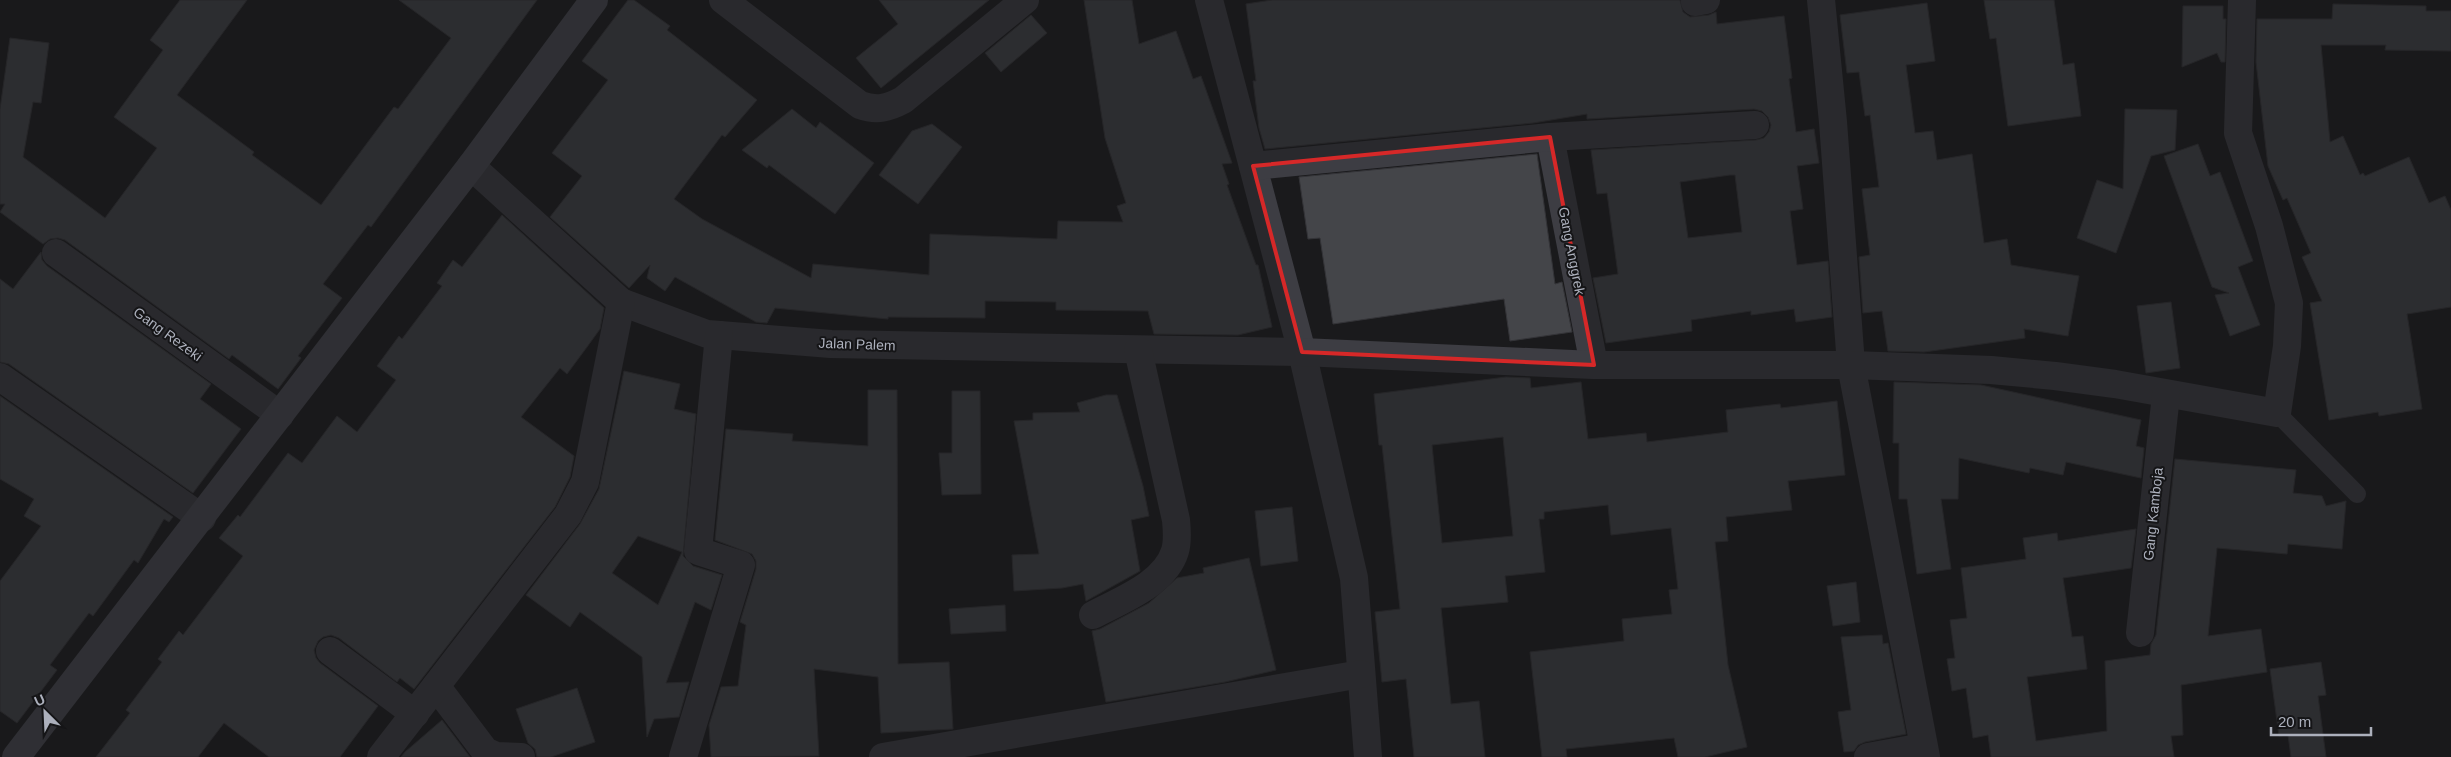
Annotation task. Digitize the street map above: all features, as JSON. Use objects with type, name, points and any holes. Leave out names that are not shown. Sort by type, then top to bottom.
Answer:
[{"type":"main road","points":[[16,757],[202,518],[471,166],[594,0]]},
{"type":"street","points":[[723,0],[860,105],[872,109],[888,108],[903,100],[1025,0]]},
{"type":"street","points":[[1209,0],[1302,352],[1354,578],[1368,757]]},
{"type":"street","points":[[1821,0],[1833,122],[1851,365],[1924,752],[1868,757]]},
{"type":"street","points":[[2242,0],[2238,133],[2269,226],[2289,303],[2287,346],[2277,413]]},
{"type":"street","points":[[1253,166],[1550,136],[1755,125]]},
{"type":"street","name":"Gang Anggrek","points":[[1550,136],[1594,364]]},
{"type":"street","name":"Jalan Palem","points":[[471,166],[621,302],[707,334],[830,344],[1302,352],[1594,364],[1851,365],[1991,370],[2055,376],[2277,413]]},
{"type":"street","name":"Gang Rezeki","points":[[56,254],[280,415]]},
{"type":"street","points":[[392,753],[415,714],[578,499],[585,482],[621,302]]},
{"type":"street","points":[[683,757],[741,565],[698,551],[718,335]]},
{"type":"street","points":[[1093,615],[1157,577],[1170,563],[1176,546],[1176,520],[1138,350]]},
{"type":"street","points":[[0,377],[202,518]]},
{"type":"street","name":"Gang Kamboja","points":[[2140,633],[2166,394]]},
{"type":"street","points":[[330,651],[415,714]]},
{"type":"street","points":[[883,757],[1361,674]]},
{"type":"street","points":[[436,686],[484,751],[496,756],[522,757]]},
{"type":"lane","points":[[2277,413],[2357,494]]},
{"type":"highlighted area","points":[[1550,137],[1594,365],[1302,352],[1253,166]]},
{"type":"building","points":[[180,0],[247,0],[177,95],[254,152],[252,155],[321,205],[394,107],[398,109],[451,38],[399,0],[537,0],[371,227],[368,225],[323,284],[342,298],[298,356],[301,358],[278,389],[232,355],[229,359],[65,240],[58,238],[50,239],[43,244],[0,212],[5,204],[0,204],[0,109],[10,38],[49,43],[41,103],[33,102],[23,157],[105,218],[157,148],[114,117],[163,50],[150,40]]},
{"type":"building","points":[[628,0],[634,0],[670,26],[667,30],[757,100],[725,137],[722,135],[674,199],[702,219],[811,278],[813,264],[929,275],[930,234],[1057,239],[1058,221],[1123,222],[1117,206],[1126,203],[1105,138],[1084,0],[1132,0],[1139,44],[1176,31],[1193,79],[1201,76],[1232,163],[1222,164],[1229,184],[1227,185],[1256,265],[1258,265],[1272,327],[1238,335],[1154,334],[1148,311],[1056,310],[1056,302],[985,301],[985,318],[888,317],[888,319],[775,308],[767,323],[756,322],[675,277],[665,291],[647,278],[650,265],[629,288],[550,217],[582,176],[552,153],[608,80],[582,61]]},
{"type":"building","points":[[879,0],[989,0],[881,88],[856,58],[898,24]]},
{"type":"building","points":[[1272,0],[1680,0],[1683,12],[1690,17],[1709,15],[1716,12],[1717,24],[1784,16],[1792,78],[1789,79],[1796,132],[1814,129],[1819,163],[1797,166],[1803,209],[1790,211],[1797,265],[1828,261],[1832,317],[1796,322],[1794,309],[1751,315],[1751,311],[1691,320],[1692,331],[1606,343],[1593,278],[1618,274],[1607,193],[1597,194],[1591,150],[1756,140],[1764,138],[1769,132],[1771,125],[1768,117],[1762,111],[1754,109],[1587,119],[1587,114],[1533,123],[1265,149],[1259,128],[1253,81],[1256,81],[1246,4]],"holes":[[[1735,175],[1742,232],[1688,238],[1680,182]]]},
{"type":"building","points":[[1984,0],[2054,0],[2063,65],[2074,63],[2081,116],[2008,126],[1996,38],[1990,39]]},
{"type":"building","points":[[1927,3],[1935,61],[1906,65],[1915,133],[1933,131],[1937,160],[1972,154],[1984,243],[2007,239],[2011,265],[2079,276],[2068,336],[2024,329],[2025,338],[1924,352],[1888,351],[1882,311],[1863,313],[1859,257],[1870,255],[1862,189],[1879,187],[1870,115],[1865,116],[1859,72],[1847,73],[1840,15]]},
{"type":"building","points":[[2333,4],[2426,6],[2426,11],[2451,11],[2451,51],[2385,50],[2386,45],[2321,45],[2330,142],[2343,136],[2360,175],[2363,173],[2365,176],[2409,157],[2429,203],[2445,196],[2451,210],[2451,307],[2407,314],[2422,409],[2379,416],[2378,412],[2329,420],[2310,303],[2322,301],[2302,257],[2311,253],[2287,198],[2283,200],[2268,166],[2256,62],[2257,19],[2332,19]]},
{"type":"building","points":[[2183,6],[2223,6],[2223,19],[2226,19],[2225,62],[2221,62],[2217,53],[2182,67]]},
{"type":"building","points":[[1031,15],[1047,33],[1001,72],[985,53]]},
{"type":"building","points":[[792,109],[816,128],[820,122],[874,163],[835,214],[769,165],[767,168],[742,150]]},
{"type":"building","points":[[2125,109],[2177,110],[2175,150],[2151,156],[2116,253],[2077,238],[2097,180],[2123,189]]},
{"type":"building","points":[[932,124],[962,147],[918,204],[879,175],[912,131]]},
{"type":"building","points":[[2198,144],[2210,176],[2220,172],[2253,261],[2238,267],[2260,325],[2230,336],[2215,295],[2229,293],[2212,287],[2164,156]]},
{"type":"building","points":[[1537,154],[1555,284],[1562,282],[1572,332],[1510,341],[1504,299],[1333,324],[1320,238],[1308,239],[1299,177]]},
{"type":"building","points":[[502,215],[604,308],[600,329],[567,374],[560,368],[521,417],[574,456],[570,477],[555,507],[414,689],[400,678],[397,682],[339,638],[331,635],[323,637],[318,641],[314,650],[316,658],[320,663],[378,706],[340,757],[269,757],[224,723],[198,757],[96,757],[130,713],[126,710],[162,662],[158,659],[179,631],[183,635],[243,556],[219,538],[238,515],[240,517],[288,453],[302,463],[337,416],[357,432],[396,380],[377,366],[399,336],[402,339],[442,286],[437,283],[453,260],[462,267]]},
{"type":"building","points":[[41,252],[42,260],[47,266],[211,384],[200,399],[241,429],[193,493],[9,364],[0,362],[0,279],[13,289]]},
{"type":"building","points":[[2171,302],[2180,368],[2146,373],[2137,306]]},
{"type":"building","points":[[624,371],[680,384],[674,409],[696,414],[683,556],[693,566],[722,575],[711,610],[695,602],[666,683],[689,682],[679,717],[654,719],[647,737],[642,657],[580,612],[570,627],[526,595],[580,524],[599,489]],"holes":[[[638,536],[682,552],[658,605],[612,573]]]},
{"type":"building","points":[[1506,377],[1530,378],[1531,388],[1581,382],[1588,439],[1646,433],[1647,442],[1728,432],[1726,410],[1780,404],[1781,408],[1837,401],[1845,475],[1788,481],[1792,510],[1726,517],[1728,541],[1715,542],[1728,665],[1747,747],[1705,757],[1678,757],[1674,738],[1566,749],[1567,757],[1542,757],[1530,652],[1624,641],[1622,619],[1672,614],[1669,590],[1678,589],[1671,528],[1611,535],[1608,505],[1544,512],[1544,519],[1539,519],[1545,572],[1505,576],[1508,602],[1441,608],[1451,704],[1479,701],[1485,757],[1414,757],[1406,679],[1382,682],[1375,612],[1400,609],[1382,445],[1379,445],[1374,394]],"holes":[[[1503,437],[1513,536],[1442,543],[1432,445]]]},
{"type":"building","points":[[1894,382],[1981,385],[2141,420],[2136,446],[2144,448],[2141,478],[2066,462],[2063,475],[2030,468],[2029,473],[1959,458],[1958,499],[1941,499],[1951,569],[1917,574],[1907,499],[1899,499],[1899,443],[1893,443]]},
{"type":"building","points":[[868,390],[897,390],[898,664],[949,662],[953,729],[881,733],[878,677],[814,669],[819,756],[711,757],[709,725],[721,687],[738,686],[746,625],[740,622],[756,569],[756,561],[752,554],[715,540],[726,429],[793,434],[792,441],[868,446]]},
{"type":"building","points":[[952,391],[980,391],[981,494],[942,495],[939,453],[952,453]]},
{"type":"building","points":[[1106,395],[1117,395],[1143,486],[1149,516],[1131,520],[1140,571],[1086,601],[1083,584],[1062,588],[1014,591],[1012,555],[1039,554],[1014,421],[1033,420],[1033,413],[1080,412],[1077,403]]},
{"type":"building","points":[[0,396],[173,517],[169,522],[164,519],[138,563],[134,560],[93,616],[89,613],[50,665],[57,670],[17,723],[0,711],[0,581],[41,526],[24,516],[34,499],[0,479]]},
{"type":"building","points":[[2175,459],[2296,470],[2293,493],[2322,496],[2326,506],[2346,501],[2342,549],[2288,544],[2287,554],[2217,548],[2208,636],[2261,629],[2267,672],[2181,685],[2183,735],[2171,736],[2174,757],[1991,757],[1988,735],[1973,738],[1966,688],[1952,691],[1947,659],[1955,658],[1950,620],[1967,618],[1961,568],[2026,559],[2023,538],[2057,533],[2058,541],[2136,529],[2131,568],[2063,578],[2072,637],[2083,636],[2087,669],[2027,677],[2036,741],[2107,731],[2105,661],[2150,655],[2151,644],[2156,635]]},
{"type":"building","points":[[1292,507],[1298,561],[1261,566],[1255,511]]},
{"type":"building","points":[[1249,558],[1276,670],[1225,682],[1106,702],[1092,631],[1100,629],[1149,603],[1177,578],[1204,573],[1203,568]]},
{"type":"building","points":[[1856,582],[1860,622],[1833,626],[1827,586]]},
{"type":"building","points":[[1005,605],[1006,631],[951,634],[949,609]]},
{"type":"building","points":[[1882,635],[1883,644],[1888,643],[1906,734],[1865,742],[1858,745],[1854,751],[1844,752],[1838,712],[1851,710],[1841,637]]},
{"type":"building","points":[[2321,662],[2326,695],[2318,696],[2326,757],[2291,757],[2288,735],[2279,736],[2270,669]]},
{"type":"building","points":[[577,688],[595,742],[551,757],[537,757],[535,749],[528,743],[516,709]]},
{"type":"building","points":[[442,720],[470,757],[401,757],[405,752]]}]
